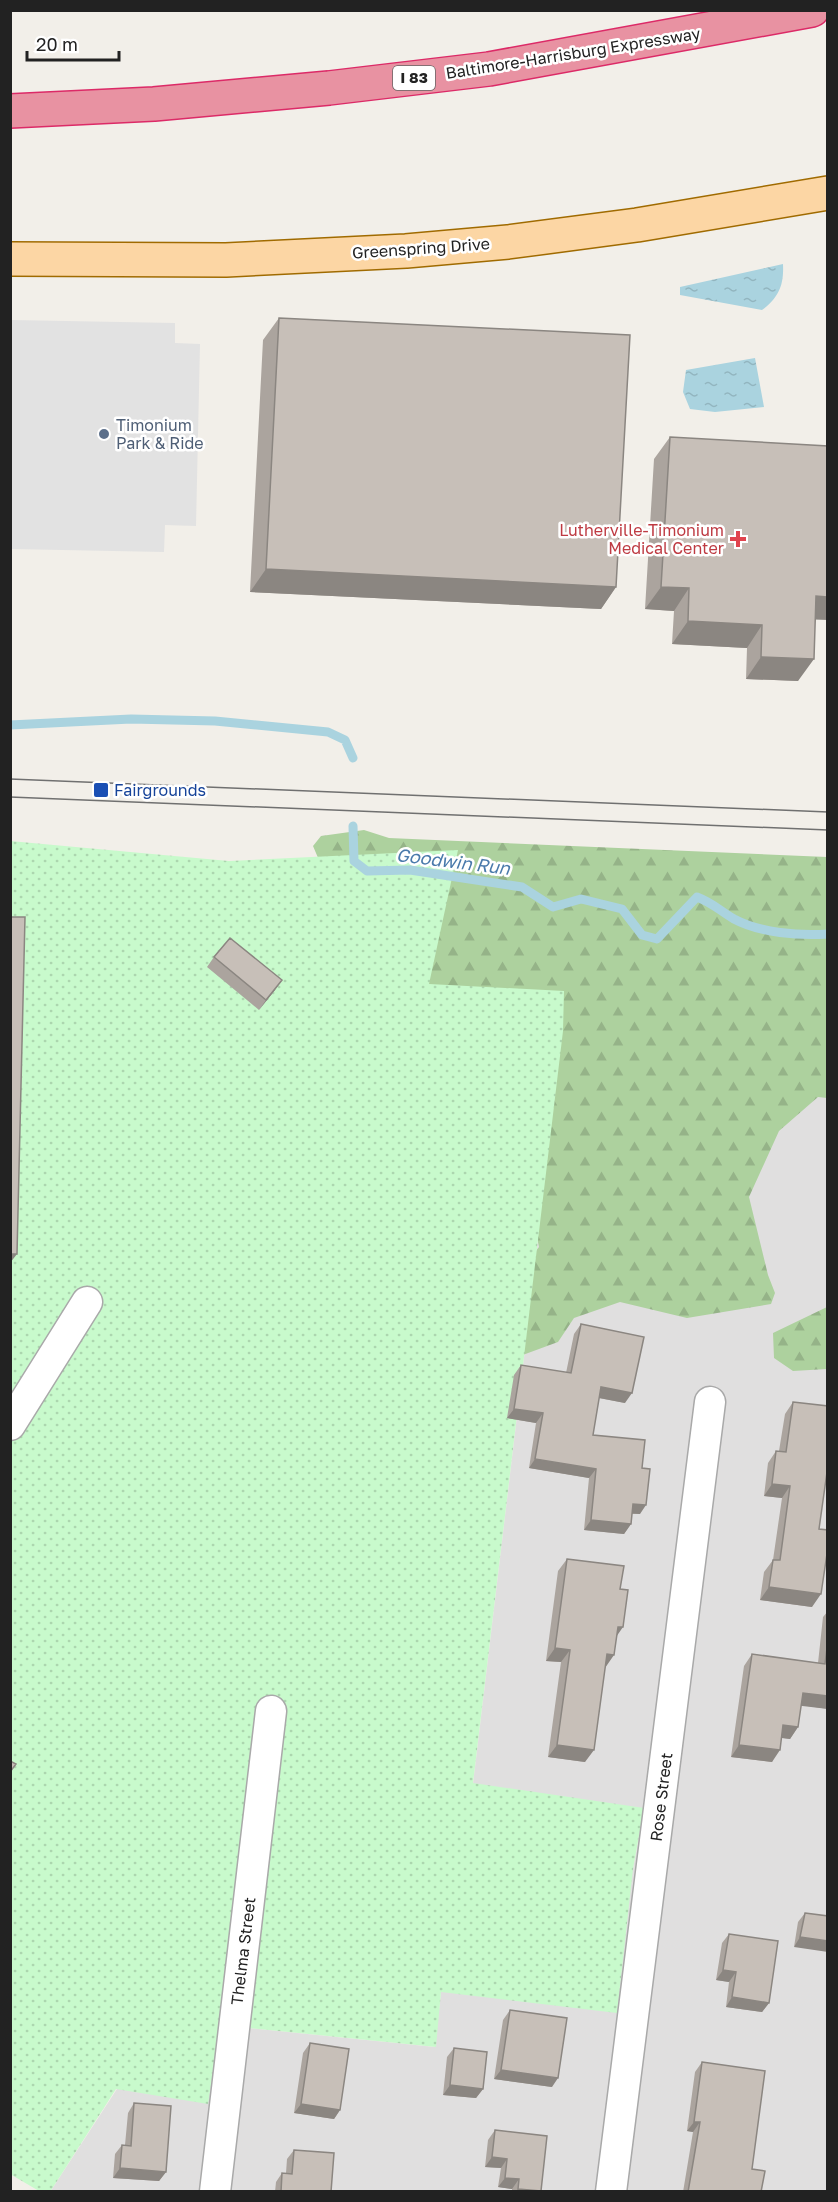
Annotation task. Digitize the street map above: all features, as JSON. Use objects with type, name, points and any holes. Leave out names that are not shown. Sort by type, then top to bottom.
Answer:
[{"type":"highway","name":"Baltimore-Harrisburg Expressway","points":[[10,111],[154,104],[329,88],[489,69],[812,10]]},
{"type":"main road","name":"Greenspring Drive","points":[[10,259],[226,260],[406,251],[508,242],[637,225],[828,193]]},
{"type":"street","points":[[10,1425],[87,1302]]},
{"type":"street","name":"Rose Street","points":[[611,2192],[710,1402]]},
{"type":"street","name":"Thelma Street","points":[[215,2192],[271,1711]]},
{"type":"shaded area","name":"Timonium Park & Ride","points":[[11,320],[175,323],[175,343],[200,344],[196,526],[165,525],[164,552],[11,549]]},
{"type":"shaded area","points":[[563,1031],[827,1046],[827,2191],[50,2192],[117,2089],[219,2025],[435,2047],[441,1992],[633,1869],[644,1809],[473,1784]]},
{"type":"green space","points":[[364,830],[389,838],[827,857],[827,1098],[818,1097],[779,1131],[749,1197],[768,1275],[775,1293],[771,1304],[687,1318],[620,1302],[574,1318],[558,1342],[520,1356],[503,1292],[539,1247],[523,1167],[330,886],[313,846],[321,836]]},
{"type":"green space","points":[[10,841],[229,861],[458,850],[429,984],[564,991],[563,1031],[473,1783],[644,1808],[633,1869],[617,2013],[441,1992],[436,2047],[220,2025],[208,2104],[116,2089],[50,2192],[39,2191],[10,2174]]},
{"type":"green space","points":[[827,1307],[827,1369],[793,1371],[774,1358],[773,1333]]},
{"type":"water","points":[[783,264],[783,278],[779,290],[773,300],[762,310],[680,295],[680,287]]},
{"type":"water","points":[[755,358],[764,407],[715,412],[690,409],[683,392],[686,370]]},
{"type":"building","points":[[279,318],[630,335],[616,587],[266,569]]},
{"type":"building","name":"Lutherville-Timonium Medical Center","points":[[670,437],[828,446],[828,597],[816,596],[814,659],[761,657],[762,625],[688,621],[689,588],[661,587]]},
{"type":"building","points":[[10,917],[25,917],[17,1254],[10,1254]]},
{"type":"building","points":[[230,938],[282,980],[266,1000],[214,957]]},
{"type":"building","points":[[581,1324],[644,1337],[632,1393],[601,1387],[593,1435],[645,1440],[642,1468],[650,1469],[646,1505],[633,1504],[631,1524],[591,1520],[596,1469],[535,1459],[543,1413],[514,1409],[521,1365],[571,1373]]},
{"type":"building","points":[[793,1402],[828,1406],[828,1465],[819,1529],[828,1530],[828,1547],[821,1594],[769,1587],[773,1560],[780,1560],[790,1486],[772,1484],[776,1451],[786,1452]]},
{"type":"building","points":[[567,1559],[624,1566],[620,1589],[628,1590],[623,1627],[618,1627],[614,1655],[607,1654],[594,1750],[557,1745],[570,1650],[555,1648]]},
{"type":"building","points":[[828,1640],[828,1696],[803,1693],[798,1727],[783,1725],[780,1750],[739,1745],[752,1654],[825,1664]]},
{"type":"building","points":[[10,1761],[16,1764],[10,1772]]},
{"type":"building","points":[[805,1913],[828,1916],[828,1941],[800,1937]]},
{"type":"building","points":[[729,1934],[778,1941],[769,2003],[732,1997],[736,1972],[723,1970]]},
{"type":"building","points":[[510,2010],[567,2018],[558,2078],[501,2070]]},
{"type":"building","points":[[310,2043],[349,2049],[340,2110],[301,2104]]},
{"type":"building","points":[[454,2048],[487,2052],[483,2089],[450,2085]]},
{"type":"building","points":[[702,2062],[765,2071],[752,2169],[765,2171],[761,2192],[688,2192],[700,2122],[694,2122]]},
{"type":"building","points":[[134,2103],[171,2106],[166,2172],[120,2168],[122,2145],[131,2146]]},
{"type":"building","points":[[495,2130],[547,2136],[541,2191],[518,2189],[519,2179],[505,2178],[507,2159],[492,2157]]},
{"type":"building","points":[[294,2150],[334,2153],[331,2192],[281,2192],[282,2173],[292,2174]]},
{"type":"waterway","name":"Goodwin Run","points":[[10,725],[131,719],[215,721],[328,732],[345,740],[353,758]]},
{"type":"waterway","name":"Goodwin Run","points":[[353,826],[354,861],[367,871],[410,870],[522,887],[553,907],[581,899],[622,909],[642,935],[657,939],[697,897],[734,919],[756,928],[792,934],[828,934]]},
{"type":"tram line","points":[[10,779],[828,812]]},
{"type":"tram line","points":[[10,797],[828,830]]},
{"type":"place","name":"Timonium Park & Ride","points":[[104,434]]},
{"type":"place","name":"Lutherville-Timonium Medical Center","points":[[738,539]]},
{"type":"place","name":"Fairgrounds","points":[[101,790]]}]
